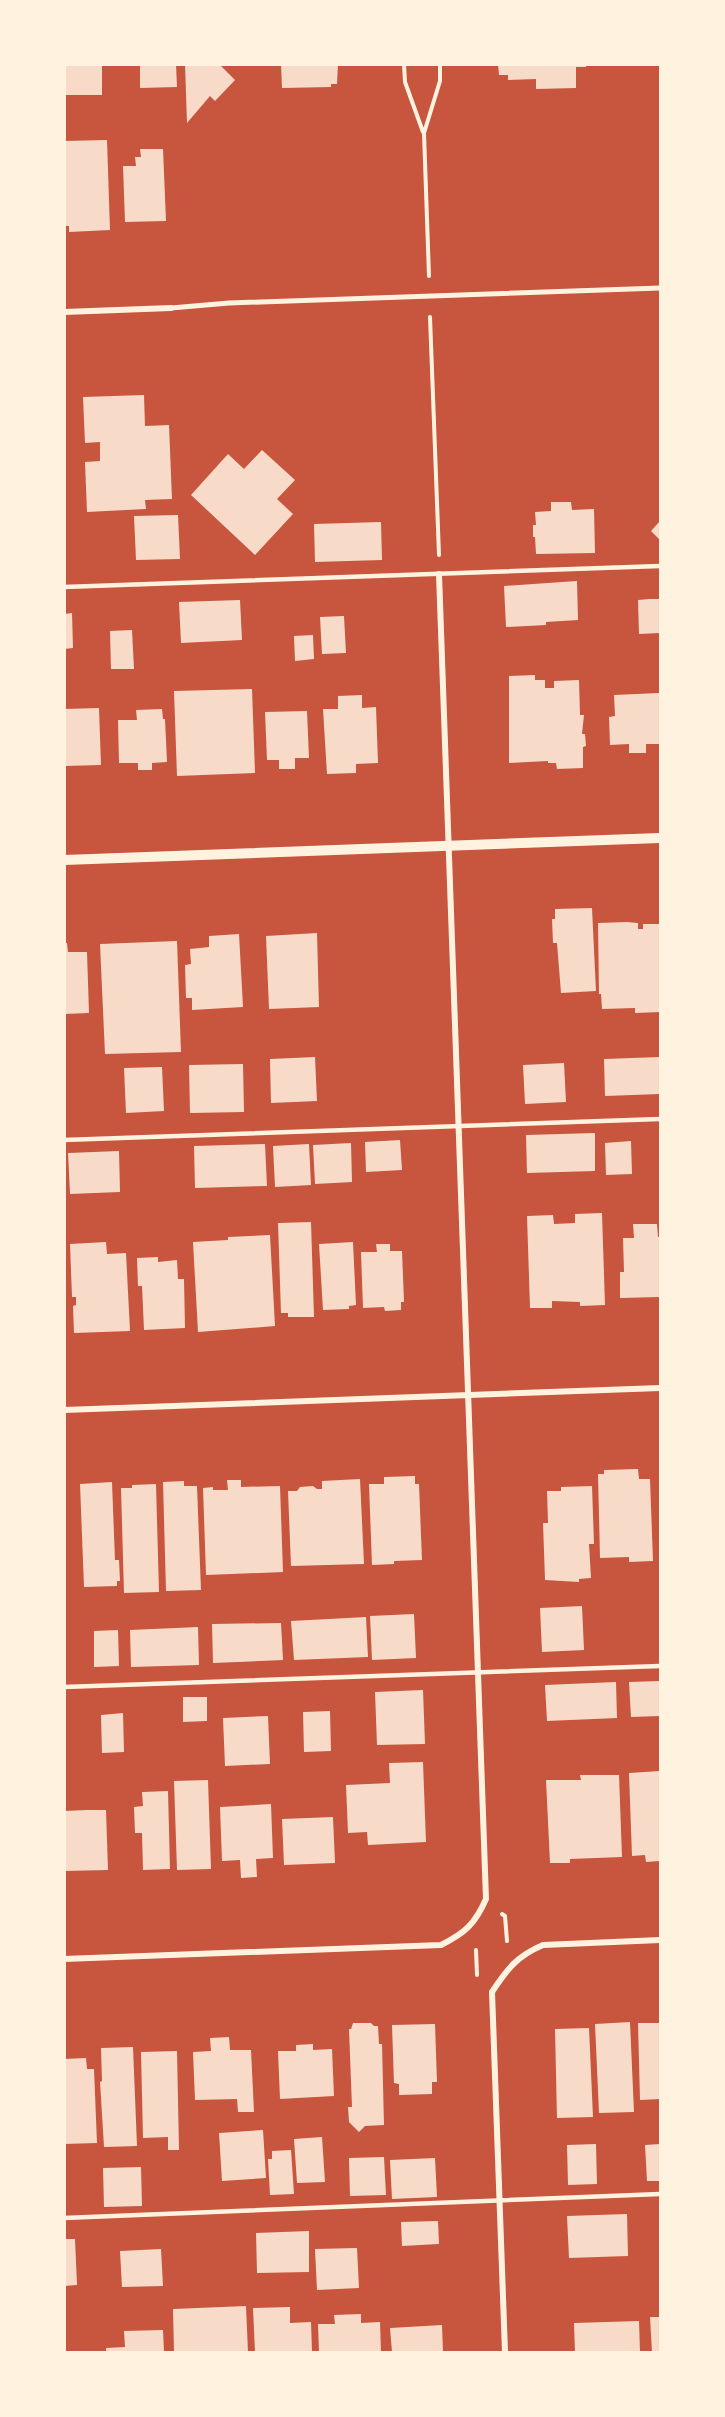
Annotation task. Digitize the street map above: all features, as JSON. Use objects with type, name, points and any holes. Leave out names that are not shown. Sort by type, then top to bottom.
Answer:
[{"type":"street","points":[[64,312],[171,308],[229,303],[660,288]]},
{"type":"street","points":[[64,1959],[441,1945],[460,1935],[470,1926],[486,1899],[440,574]]},
{"type":"street","points":[[64,860],[660,838]]},
{"type":"street","points":[[64,1410],[660,1388]]},
{"type":"street","points":[[505,2352],[492,1992],[510,1965],[531,1950],[543,1945],[660,1940]]},
{"type":"lane","points":[[64,587],[660,566]]},
{"type":"lane","points":[[64,1140],[660,1119]]},
{"type":"lane","points":[[64,1687],[660,1666]]},
{"type":"lane","points":[[64,2218],[660,2194]]},
{"type":"path","points":[[404,64],[405,82],[424,133],[440,574]]},
{"type":"path","points":[[424,133],[440,81],[440,64]]},
{"type":"building","points":[[64,64],[102,64],[102,95],[64,95]]},
{"type":"building","points":[[140,64],[176,64],[177,87],[140,88]]},
{"type":"building","points":[[185,64],[219,64],[235,80],[215,101],[210,96],[187,123]]},
{"type":"building","points":[[281,64],[338,64],[337,84],[331,84],[331,87],[282,88]]},
{"type":"building","points":[[498,64],[586,64],[586,67],[576,67],[576,88],[536,89],[536,79],[508,80],[508,75],[499,75]]},
{"type":"building","points":[[107,140],[110,230],[69,232],[69,226],[64,226],[64,141]]},
{"type":"building","points":[[140,149],[163,149],[166,221],[125,222],[123,166],[136,166],[135,157],[141,157]]},
{"type":"building","points":[[144,395],[145,426],[169,425],[172,499],[145,500],[146,509],[87,512],[85,462],[100,461],[100,442],[85,443],[83,397]]},
{"type":"building","points":[[262,450],[295,480],[277,499],[293,514],[255,555],[191,495],[228,454],[244,469]]},
{"type":"building","points":[[551,502],[571,502],[572,510],[594,509],[595,553],[536,554],[535,537],[533,537],[533,525],[536,525],[535,512],[551,511]]},
{"type":"building","points":[[178,515],[180,559],[136,560],[134,516]]},
{"type":"building","points":[[660,521],[660,540],[651,531]]},
{"type":"building","points":[[381,522],[382,560],[315,562],[314,524]]},
{"type":"building","points":[[577,581],[578,620],[546,622],[546,625],[506,627],[504,586]]},
{"type":"building","points":[[660,599],[660,633],[639,634],[638,600]]},
{"type":"building","points":[[240,600],[242,640],[181,643],[179,602]]},
{"type":"building","points":[[72,613],[73,648],[64,649],[64,614]]},
{"type":"building","points":[[344,616],[346,653],[322,654],[320,617]]},
{"type":"building","points":[[132,630],[134,669],[111,669],[110,631]]},
{"type":"building","points":[[313,635],[314,659],[295,661],[294,636]]},
{"type":"building","points":[[535,675],[535,680],[545,680],[545,688],[554,688],[554,681],[579,680],[580,715],[584,715],[582,734],[585,734],[586,746],[583,747],[583,768],[557,769],[556,763],[548,763],[548,761],[509,763],[509,676]]},
{"type":"building","points":[[252,689],[255,773],[177,776],[174,691]]},
{"type":"building","points":[[659,693],[660,744],[646,744],[646,753],[629,753],[629,744],[610,745],[609,717],[615,716],[614,695]]},
{"type":"building","points":[[362,695],[362,708],[376,707],[378,763],[356,764],[356,773],[327,774],[323,709],[338,709],[338,696]]},
{"type":"building","points":[[99,708],[101,765],[64,766],[64,709]]},
{"type":"building","points":[[162,709],[163,719],[165,719],[167,762],[152,763],[152,770],[138,770],[138,763],[119,763],[118,720],[137,720],[136,710]]},
{"type":"building","points":[[307,711],[309,758],[295,758],[295,769],[279,769],[279,760],[267,760],[265,712]]},
{"type":"building","points":[[592,908],[596,991],[561,993],[557,943],[553,943],[552,919],[555,919],[555,909]]},
{"type":"building","points":[[598,923],[638,923],[638,929],[643,929],[643,924],[660,924],[660,1012],[635,1013],[635,1008],[602,1009],[601,994],[599,994]]},
{"type":"building","points":[[317,933],[319,1007],[269,1009],[266,936]]},
{"type":"building","points":[[239,934],[243,1007],[192,1010],[192,998],[186,998],[185,965],[191,964],[190,949],[209,947],[209,936]]},
{"type":"building","points":[[177,941],[181,1052],[105,1054],[100,944]]},
{"type":"building","points":[[64,943],[67,943],[68,952],[87,952],[89,1013],[64,1014]]},
{"type":"building","points":[[315,1057],[317,1101],[271,1103],[270,1059]]},
{"type":"building","points":[[660,1057],[660,1094],[605,1096],[604,1059]]},
{"type":"building","points":[[564,1063],[566,1102],[525,1104],[523,1065]]},
{"type":"building","points":[[243,1064],[244,1112],[190,1113],[189,1065]]},
{"type":"building","points":[[162,1067],[164,1111],[126,1113],[124,1068]]},
{"type":"building","points":[[595,1133],[595,1171],[527,1173],[526,1135]]},
{"type":"building","points":[[400,1140],[402,1170],[366,1172],[365,1142]]},
{"type":"building","points":[[631,1141],[632,1174],[606,1175],[605,1143]]},
{"type":"building","points":[[351,1143],[352,1182],[315,1184],[313,1145]]},
{"type":"building","points":[[265,1144],[267,1186],[195,1188],[194,1146]]},
{"type":"building","points":[[309,1144],[311,1185],[275,1187],[273,1146]]},
{"type":"building","points":[[119,1151],[120,1192],[70,1194],[68,1153]]},
{"type":"building","points":[[602,1213],[605,1305],[580,1306],[580,1302],[552,1301],[552,1308],[530,1308],[527,1216],[553,1215],[554,1224],[575,1223],[575,1214]]},
{"type":"building","points":[[311,1222],[314,1317],[288,1317],[288,1313],[281,1313],[278,1223]]},
{"type":"building","points":[[633,1224],[657,1224],[658,1237],[660,1237],[660,1297],[620,1298],[620,1272],[624,1272],[623,1238],[634,1238]]},
{"type":"building","points":[[270,1235],[275,1326],[198,1332],[193,1242],[228,1240],[228,1237]]},
{"type":"building","points":[[106,1242],[107,1254],[126,1253],[130,1331],[74,1333],[73,1306],[76,1305],[76,1297],[72,1297],[70,1244]]},
{"type":"building","points":[[353,1242],[356,1305],[349,1306],[349,1309],[323,1310],[319,1244]]},
{"type":"building","points":[[376,1244],[390,1244],[390,1251],[402,1251],[404,1302],[401,1302],[401,1310],[385,1311],[384,1307],[363,1308],[361,1252],[377,1252]]},
{"type":"building","points":[[158,1257],[158,1262],[177,1260],[178,1279],[184,1279],[185,1328],[144,1330],[142,1286],[138,1286],[137,1258]]},
{"type":"building","points":[[638,1469],[639,1479],[650,1479],[653,1561],[629,1562],[629,1557],[600,1558],[598,1474],[604,1474],[604,1470]]},
{"type":"building","points":[[415,1476],[415,1484],[419,1484],[422,1560],[372,1565],[369,1484],[384,1484],[384,1477]]},
{"type":"building","points":[[360,1479],[364,1564],[291,1566],[288,1491],[313,1486],[322,1489],[322,1481]]},
{"type":"building","points":[[227,1480],[241,1480],[241,1487],[280,1486],[283,1572],[206,1575],[203,1488],[228,1490]]},
{"type":"building","points":[[184,1481],[184,1486],[197,1486],[201,1590],[166,1591],[163,1482]]},
{"type":"building","points":[[112,1482],[115,1560],[119,1560],[120,1581],[117,1581],[117,1586],[84,1587],[80,1484]]},
{"type":"building","points":[[156,1484],[159,1592],[124,1593],[121,1488]]},
{"type":"building","points":[[592,1486],[594,1544],[589,1544],[591,1578],[579,1579],[579,1582],[545,1580],[543,1523],[548,1523],[547,1491],[561,1491],[561,1487]]},
{"type":"building","points":[[582,1606],[584,1650],[542,1652],[540,1608]]},
{"type":"building","points":[[414,1614],[416,1658],[372,1660],[370,1616]]},
{"type":"building","points":[[366,1617],[368,1657],[294,1660],[291,1621]]},
{"type":"building","points":[[281,1623],[283,1660],[213,1663],[212,1624]]},
{"type":"building","points":[[198,1627],[199,1665],[131,1667],[130,1630]]},
{"type":"building","points":[[118,1630],[119,1666],[94,1667],[94,1631]]},
{"type":"building","points":[[660,1681],[660,1716],[631,1717],[629,1682]]},
{"type":"building","points":[[616,1682],[617,1718],[547,1721],[545,1685]]},
{"type":"building","points":[[423,1690],[425,1744],[377,1745],[375,1692]]},
{"type":"building","points":[[183,1697],[207,1697],[207,1721],[183,1722]]},
{"type":"building","points":[[330,1711],[331,1751],[304,1752],[303,1712]]},
{"type":"building","points":[[123,1713],[124,1752],[102,1753],[101,1715]]},
{"type":"building","points":[[268,1716],[270,1764],[225,1766],[223,1718]]},
{"type":"building","points":[[423,1762],[426,1842],[368,1845],[367,1832],[348,1833],[346,1785],[390,1783],[389,1763]]},
{"type":"building","points":[[660,1771],[660,1861],[646,1862],[645,1855],[632,1856],[629,1773]]},
{"type":"building","points":[[580,1775],[619,1775],[622,1857],[570,1859],[570,1863],[550,1863],[546,1780],[581,1780]]},
{"type":"building","points":[[208,1780],[211,1869],[177,1870],[174,1781]]},
{"type":"building","points":[[168,1791],[170,1869],[143,1870],[142,1833],[135,1833],[134,1807],[143,1806],[142,1792]]},
{"type":"building","points":[[271,1804],[273,1858],[256,1859],[257,1877],[241,1878],[240,1860],[222,1861],[220,1807]]},
{"type":"building","points":[[106,1810],[108,1870],[64,1871],[64,1811]]},
{"type":"building","points":[[333,1817],[335,1863],[284,1865],[282,1819]]},
{"type":"building","points":[[630,2022],[634,2112],[599,2113],[595,2024]]},
{"type":"building","points":[[353,2023],[371,2023],[378,2026],[379,2044],[382,2044],[384,2125],[365,2126],[359,2132],[349,2122],[348,2107],[352,2107],[349,2029]]},
{"type":"building","points":[[638,2023],[660,2023],[660,2099],[640,2100]]},
{"type":"building","points":[[435,2024],[437,2082],[432,2082],[432,2094],[399,2095],[399,2084],[394,2083],[392,2025]]},
{"type":"building","points":[[589,2028],[593,2117],[557,2118],[555,2029]]},
{"type":"building","points":[[229,2037],[230,2050],[251,2050],[254,2112],[238,2112],[237,2099],[195,2100],[193,2052],[211,2051],[210,2038]]},
{"type":"building","points":[[313,2044],[313,2050],[332,2049],[334,2096],[280,2099],[278,2051],[296,2051],[296,2045]]},
{"type":"building","points":[[133,2047],[137,2146],[104,2147],[100,2082],[102,2081],[101,2048]]},
{"type":"building","points":[[177,2051],[179,2150],[168,2150],[168,2137],[143,2138],[141,2052]]},
{"type":"building","points":[[86,2058],[87,2069],[94,2069],[97,2143],[64,2144],[64,2059]]},
{"type":"building","points":[[263,2130],[266,2178],[222,2181],[219,2133]]},
{"type":"building","points":[[322,2137],[325,2182],[297,2183],[294,2139]]},
{"type":"building","points":[[596,2144],[597,2184],[568,2185],[567,2145]]},
{"type":"building","points":[[660,2144],[660,2181],[647,2181],[645,2145]]},
{"type":"building","points":[[291,2150],[294,2194],[270,2195],[268,2159],[272,2159],[272,2151]]},
{"type":"building","points":[[384,2157],[386,2195],[350,2196],[349,2158]]},
{"type":"building","points":[[435,2158],[437,2197],[392,2199],[390,2160]]},
{"type":"building","points":[[141,2167],[142,2206],[104,2207],[103,2168]]},
{"type":"building","points":[[627,2214],[628,2256],[569,2258],[567,2216]]},
{"type":"building","points":[[438,2221],[439,2244],[402,2246],[401,2222]]},
{"type":"building","points":[[309,2231],[309,2272],[257,2273],[256,2233]]},
{"type":"building","points":[[64,2239],[75,2239],[77,2285],[64,2286]]},
{"type":"building","points":[[357,2248],[359,2288],[317,2290],[315,2249]]},
{"type":"building","points":[[161,2249],[163,2286],[122,2287],[120,2251]]},
{"type":"building","points":[[246,2306],[248,2352],[174,2352],[173,2309]]},
{"type":"building","points":[[290,2307],[290,2323],[311,2322],[312,2352],[255,2352],[253,2308]]},
{"type":"building","points":[[361,2314],[361,2323],[380,2322],[381,2352],[319,2352],[318,2324],[335,2324],[334,2315]]},
{"type":"building","points":[[650,2317],[660,2317],[660,2352],[652,2352]]},
{"type":"building","points":[[639,2321],[640,2352],[575,2352],[574,2323]]},
{"type":"building","points":[[442,2325],[443,2352],[392,2352],[390,2328]]},
{"type":"building","points":[[163,2330],[164,2352],[106,2352],[106,2348],[125,2347],[124,2331]]}]
